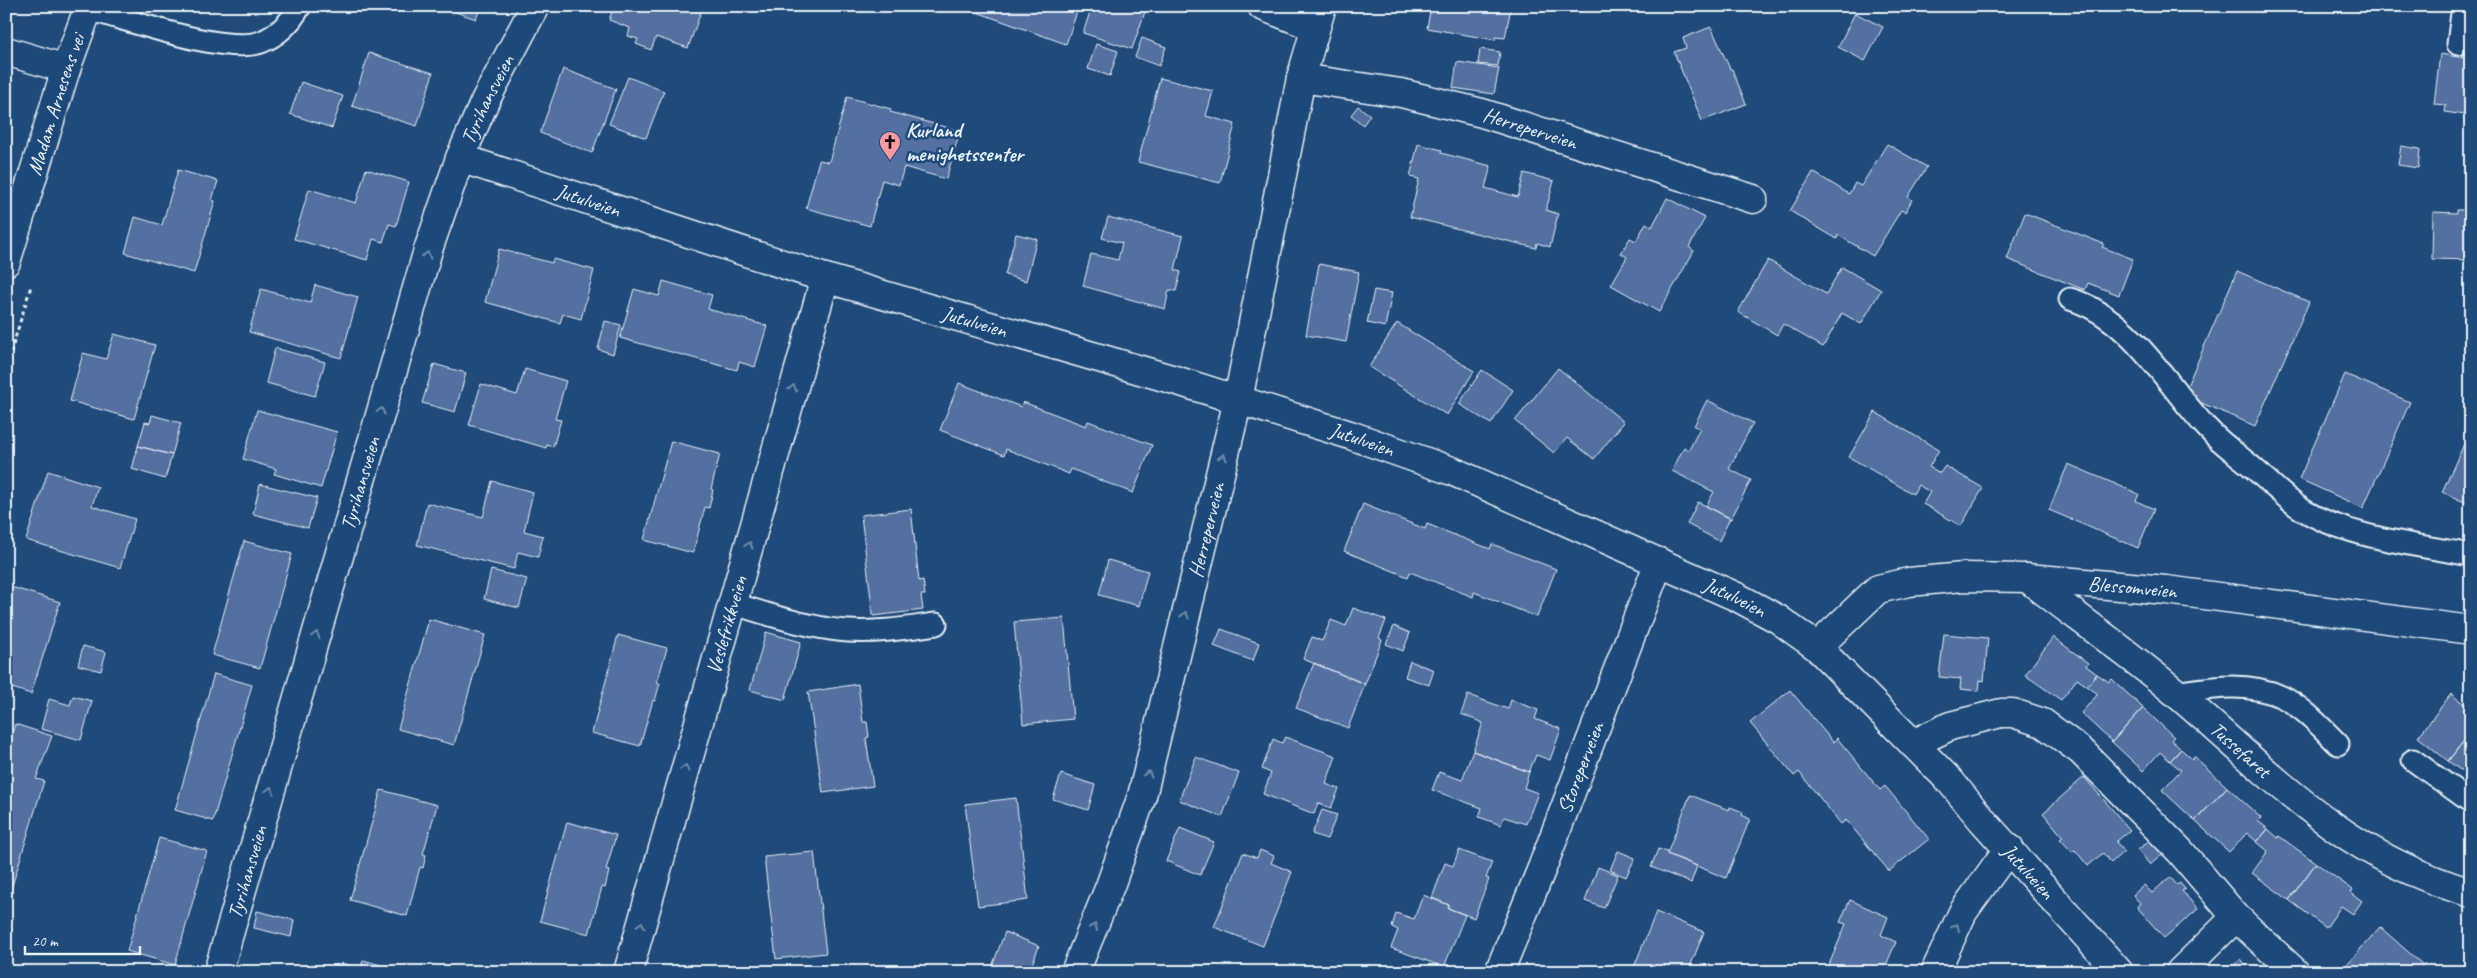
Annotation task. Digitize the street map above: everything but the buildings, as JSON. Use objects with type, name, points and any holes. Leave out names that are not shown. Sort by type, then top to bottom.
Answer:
[{"type":"street","name":"Tyrihansveien","points":[[218,972],[428,250],[460,158],[484,101],[535,6]]},
{"type":"street","points":[[1262,6],[1319,17]]},
{"type":"street","name":"Madam Arnesens vei","points":[[6,262],[66,69],[89,8]]},
{"type":"street","name":"Herreperveien","points":[[1075,972],[1110,886],[1142,796],[1238,400],[1301,78],[1319,17]]},
{"type":"street","points":[[6,51],[66,69]]},
{"type":"street","name":"Herreperveien","points":[[1301,78],[1401,93],[1482,113],[1753,198]]},
{"type":"street","name":"Jutulveien","points":[[460,158],[825,278],[1350,435],[1452,471],[1659,562],[1753,606],[1778,619],[1817,646],[1950,781],[2119,972]]},
{"type":"street","name":"Veslefrikkveien","points":[[628,972],[825,278]]},
{"type":"street","name":"Storeperveien","points":[[1499,972],[1542,868],[1659,562]]},
{"type":"street","name":"Blessomveien","points":[[1817,646],[1878,589],[1938,578],[2027,578],[2166,590],[2471,630]]},
{"type":"street","name":"Tussefaret","points":[[2027,578],[2175,693],[2262,769],[2332,825],[2386,858],[2451,887],[2471,893]]},
{"type":"street","points":[[1913,744],[1950,726],[2001,713],[2012,713],[2043,723],[2080,751],[2180,851],[2236,917],[2295,972]]},
{"type":"street","points":[[1935,972],[1963,912],[2009,848]]},
{"type":"street","points":[[2180,972],[2236,917]]},
{"type":"lane","points":[[89,8],[198,40],[235,44],[260,42],[282,30],[300,6]]},
{"type":"lane","points":[[2458,44],[2463,6]]},
{"type":"lane","points":[[2070,299],[2084,303],[2105,316],[2141,348],[2172,389],[2209,431],[2298,506],[2334,526],[2471,555]]},
{"type":"lane","points":[[732,603],[757,611],[847,631],[884,631],[936,624]]},
{"type":"lane","points":[[2175,693],[2224,686],[2268,691],[2284,698],[2308,715],[2338,744]]},
{"type":"lane","points":[[2413,760],[2471,802]]},
{"type":"place","name":"Kurland menighetssenter","points":[[890,161]]}]
